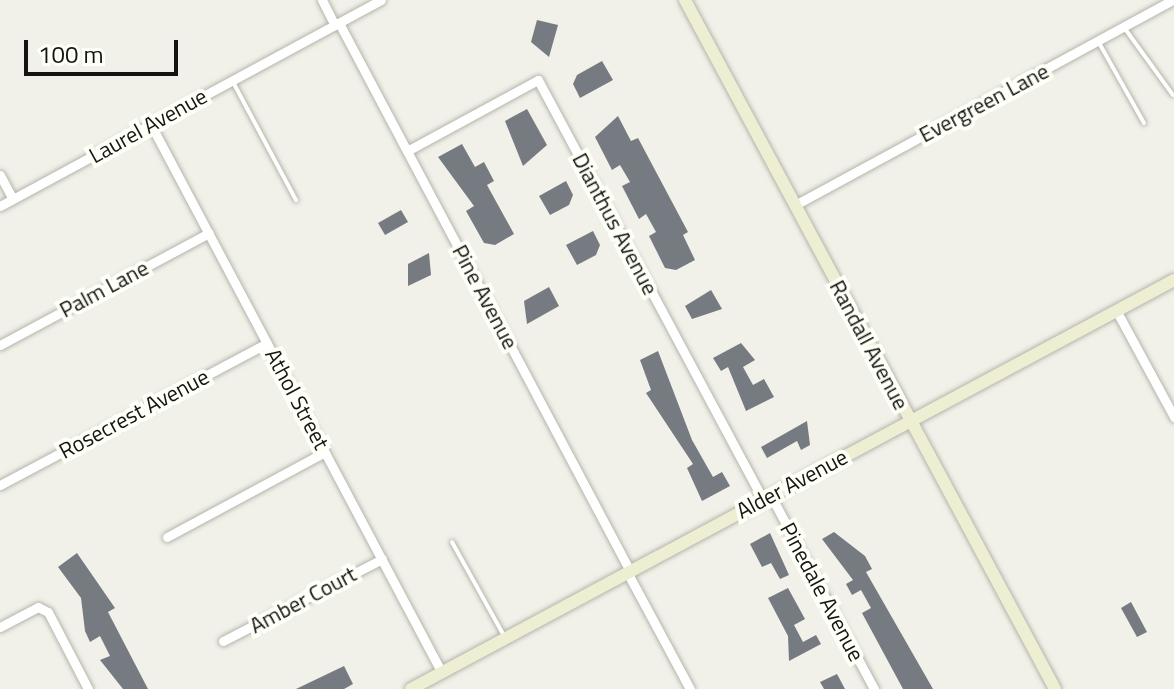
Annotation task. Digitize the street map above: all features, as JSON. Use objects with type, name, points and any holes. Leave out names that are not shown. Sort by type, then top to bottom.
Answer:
[{"type":"main road","name":"Randall Avenue","points":[[685,0],[1055,689]]},
{"type":"main road","name":"Alder Avenue","points":[[411,689],[1174,280]]},
{"type":"street","name":"Pine Avenue","points":[[322,0],[407,151],[690,689]]},
{"type":"street","name":"Laurel Avenue","points":[[0,206],[381,0]]},
{"type":"street","name":"Evergreen Lane","points":[[795,205],[1172,0]]},
{"type":"street","name":"Dianthus Avenue","points":[[407,151],[538,80],[767,498]]},
{"type":"street","name":"Athol Street","points":[[151,125],[442,673]]},
{"type":"street","points":[[0,175],[13,199]]},
{"type":"street","name":"Palm Lane","points":[[0,345],[209,233]]},
{"type":"street","points":[[1116,310],[1174,417]]},
{"type":"street","name":"Rosecrest Avenue","points":[[0,485],[267,343]]},
{"type":"street","points":[[167,537],[325,452]]},
{"type":"street","name":"Pinedale Avenue","points":[[767,498],[874,689]]},
{"type":"street","name":"Amber Court","points":[[223,641],[382,559]]},
{"type":"street","points":[[0,627],[38,607],[88,689]]},
{"type":"lane","points":[[1123,26],[1173,95]]},
{"type":"lane","points":[[1098,41],[1144,123]]},
{"type":"lane","points":[[232,80],[296,200]]},
{"type":"lane","points":[[452,542],[505,639]]},
{"type":"building","points":[[537,20],[558,25],[549,57],[531,42]]},
{"type":"building","points":[[602,61],[613,80],[580,98],[573,84],[577,75]]},
{"type":"building","points":[[527,109],[547,145],[523,166],[505,121]]},
{"type":"building","points":[[618,116],[631,141],[638,138],[688,232],[683,235],[695,260],[676,270],[665,268],[649,236],[656,232],[646,214],[639,219],[622,186],[630,182],[620,165],[612,170],[595,137]]},
{"type":"building","points":[[462,144],[475,167],[484,162],[494,181],[487,185],[514,234],[495,245],[484,243],[466,211],[474,206],[438,157]]},
{"type":"building","points":[[566,181],[573,195],[569,205],[550,215],[539,196]]},
{"type":"building","points":[[401,210],[408,222],[385,235],[378,223]]},
{"type":"building","points":[[593,231],[600,245],[596,255],[577,265],[566,245]]},
{"type":"building","points":[[429,253],[431,275],[408,286],[408,264]]},
{"type":"building","points":[[549,287],[559,306],[527,324],[524,301]]},
{"type":"building","points":[[711,290],[722,309],[692,319],[685,306]]},
{"type":"building","points":[[741,343],[755,360],[743,367],[753,385],[764,379],[774,397],[746,411],[728,367],[721,371],[713,358]]},
{"type":"building","points":[[658,351],[692,440],[713,477],[722,472],[730,486],[702,501],[687,468],[693,464],[646,393],[651,390],[640,360]]},
{"type":"building","points":[[807,421],[810,445],[801,450],[797,441],[767,458],[761,447]]},
{"type":"building","points":[[834,532],[865,556],[872,569],[866,572],[933,689],[903,689],[862,613],[871,608],[861,590],[852,595],[846,584],[853,580],[822,539]]},
{"type":"building","points":[[770,533],[789,575],[780,579],[771,563],[762,567],[750,544]]},
{"type":"building","points":[[77,553],[115,608],[108,612],[148,689],[123,689],[100,660],[110,656],[100,636],[90,642],[85,631],[81,598],[58,567]]},
{"type":"building","points":[[788,588],[805,619],[794,625],[803,642],[816,635],[821,644],[789,661],[788,636],[768,598]]},
{"type":"building","points":[[1131,602],[1147,632],[1137,637],[1121,608]]},
{"type":"building","points":[[344,666],[353,684],[344,689],[296,689]]},
{"type":"building","points":[[837,674],[845,689],[824,689],[820,682]]}]
